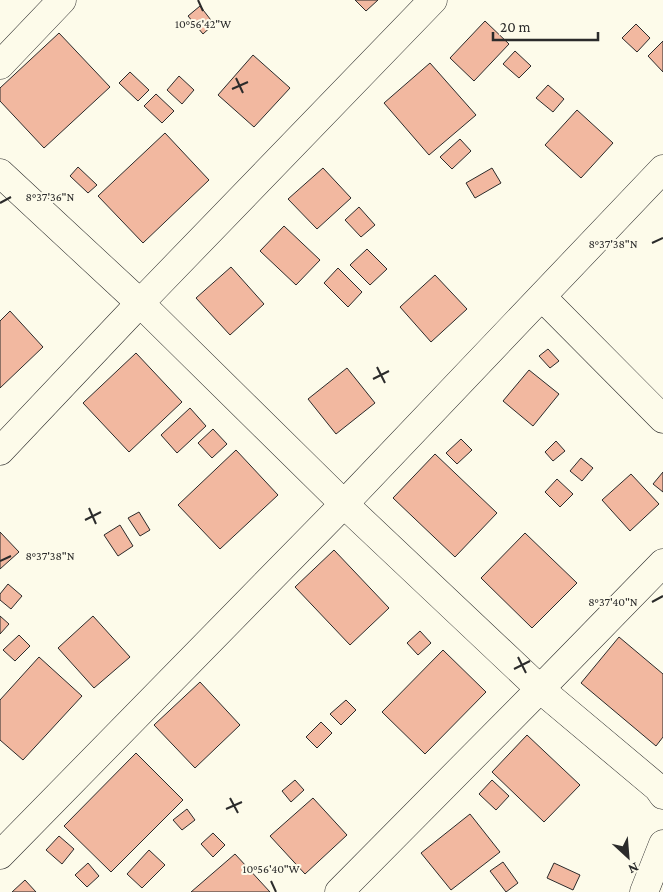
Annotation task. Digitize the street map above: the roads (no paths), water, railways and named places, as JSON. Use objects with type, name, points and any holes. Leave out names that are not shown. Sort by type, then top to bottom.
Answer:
[{"type":"street","points":[[0,65],[62,0]]},
{"type":"street","points":[[0,451],[432,0]]},
{"type":"street","points":[[0,855],[344,504],[663,169]]},
{"type":"street","points":[[0,173],[140,303],[344,504],[540,690],[658,788],[663,795]]},
{"type":"street","points":[[542,297],[663,419]]},
{"type":"street","points":[[339,892],[663,563]]},
{"type":"street","points":[[644,892],[663,844]]}]
